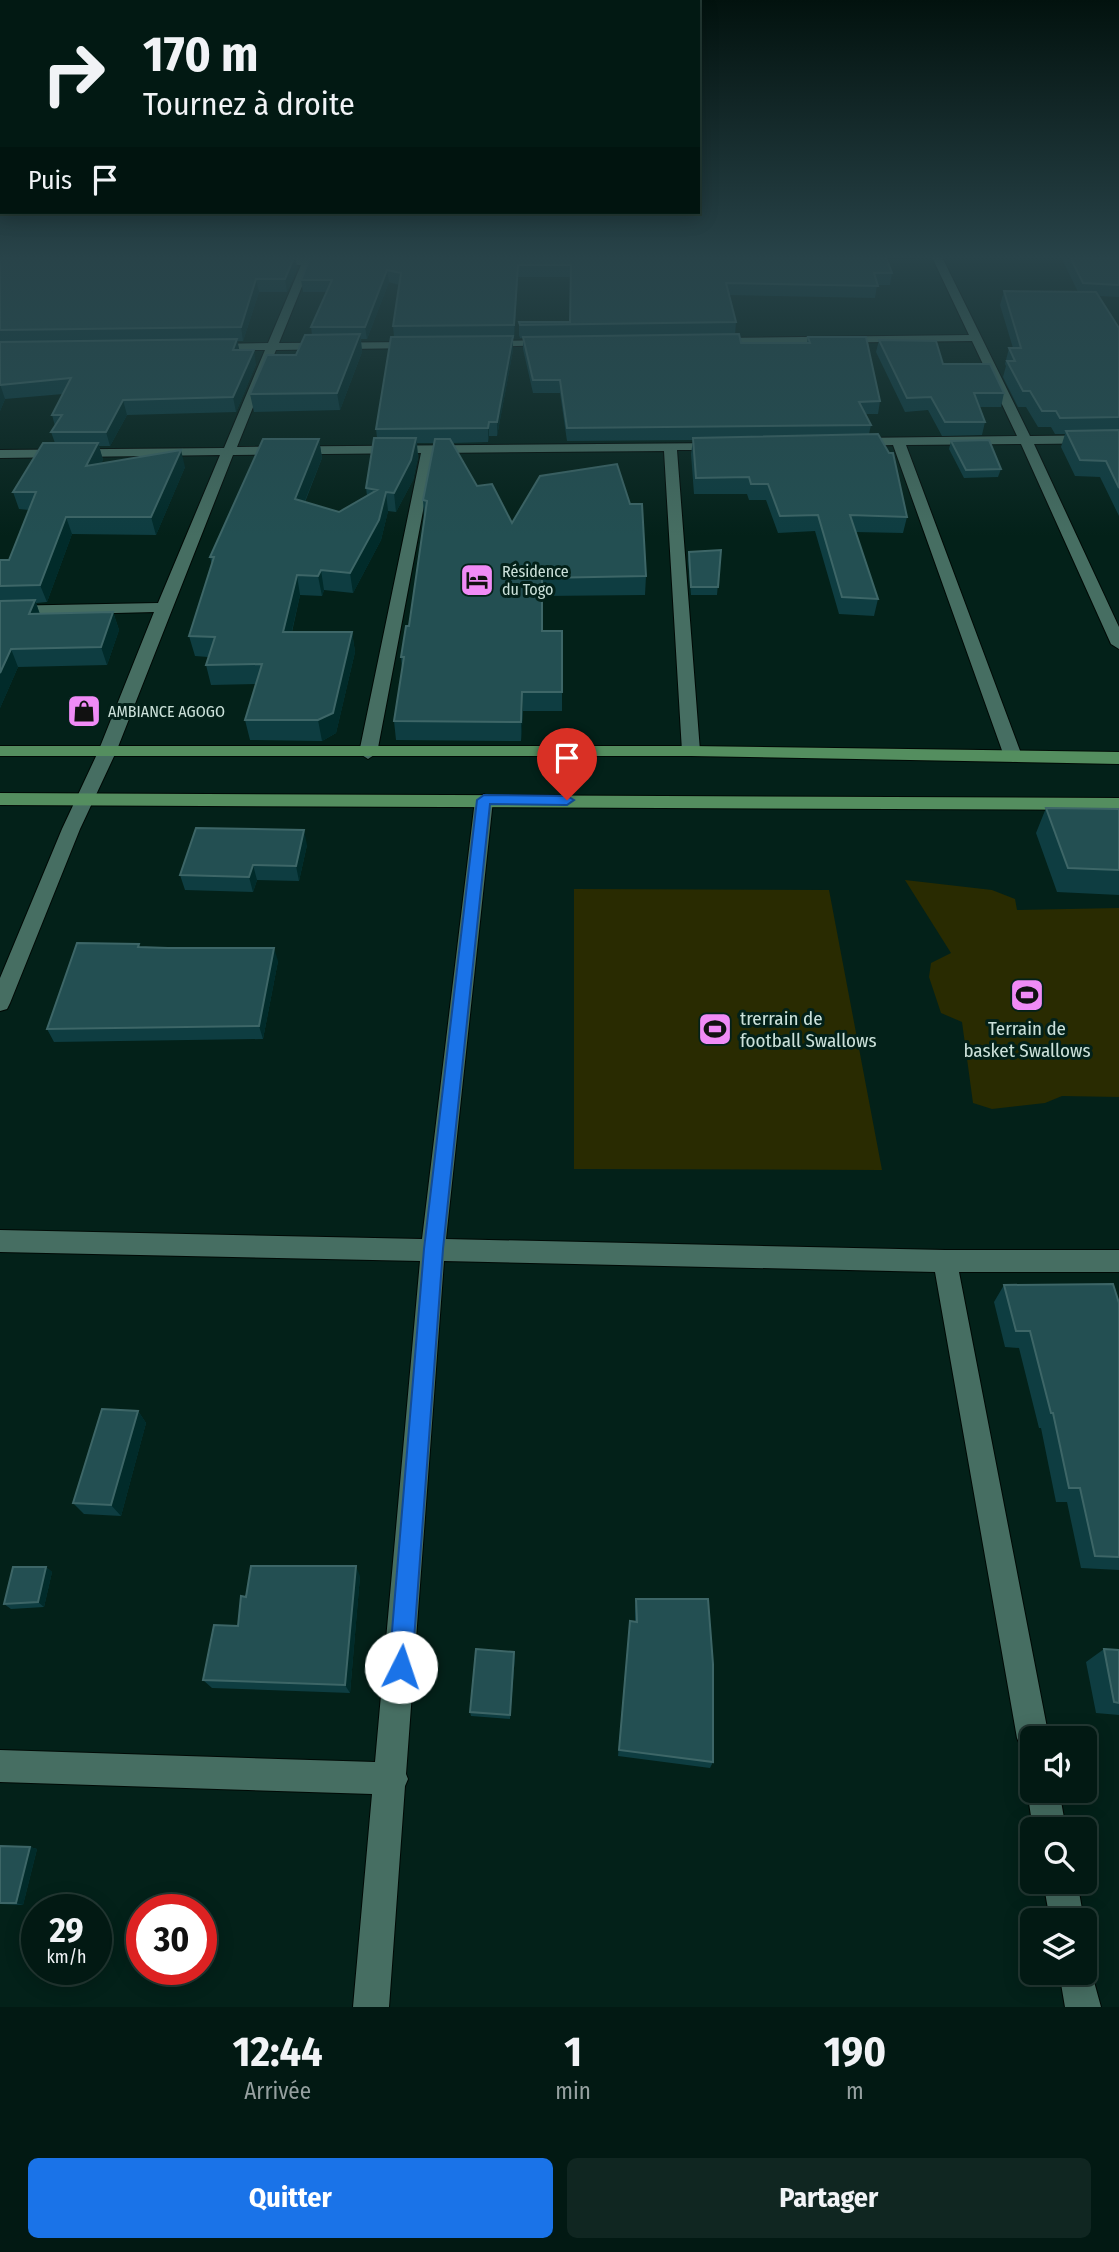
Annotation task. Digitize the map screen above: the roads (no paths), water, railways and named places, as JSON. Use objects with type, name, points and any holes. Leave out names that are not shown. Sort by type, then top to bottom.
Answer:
[{"type":"main road","points":[[0,751],[691,751],[1119,758]]},
{"type":"main road","points":[[0,799],[1119,804]]},
{"type":"street","points":[[1,998],[107,752],[164,607],[273,349]]},
{"type":"street","points":[[980,349],[1119,644]]},
{"type":"street","points":[[844,443],[1119,439]]},
{"type":"street","points":[[898,441],[1013,756]]},
{"type":"street","points":[[0,454],[737,446]]},
{"type":"street","points":[[670,447],[691,751]]},
{"type":"street","points":[[368,753],[428,450]]},
{"type":"street","points":[[0,611],[164,607]]},
{"type":"street","points":[[371,2007],[392,1779],[433,1249],[484,800]]},
{"type":"street","points":[[0,1241],[945,1261],[1119,1261]]},
{"type":"street","points":[[945,1261],[1031,1726]]},
{"type":"street","points":[[0,1766],[392,1779]]},
{"type":"street","points":[[1079,1985],[1083,2007]]},
{"type":"place","name":"Résidence du Togo","points":[[477,580]]},
{"type":"place","name":"AMBIANCE AGOGO","points":[[84,711]]},
{"type":"place","name":"Terrain de basket Swallows","points":[[1027,995]]},
{"type":"place","name":"trerrain de football Swallows","points":[[715,1029]]}]
